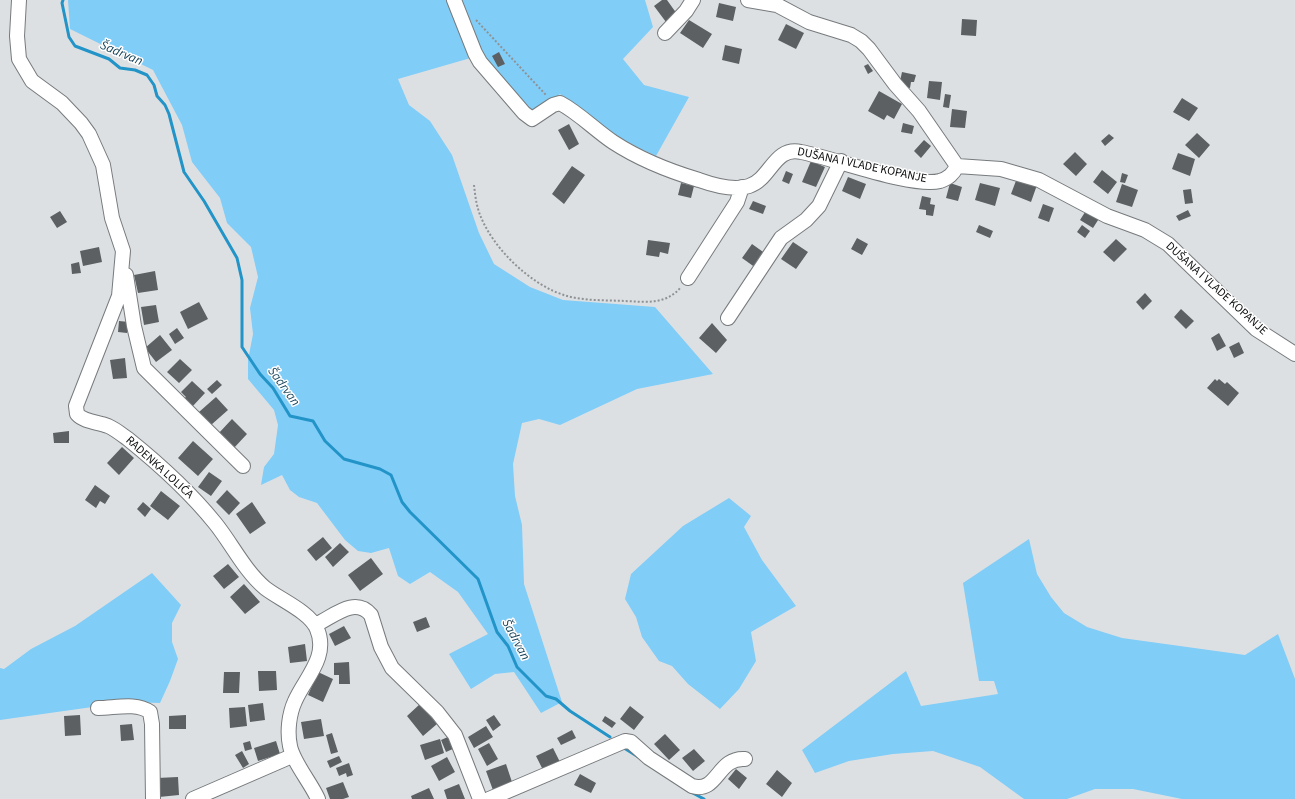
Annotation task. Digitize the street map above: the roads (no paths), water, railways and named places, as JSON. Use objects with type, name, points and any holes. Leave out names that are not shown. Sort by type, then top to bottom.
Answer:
[{"type":"street","name":"RADENKA LOLIĆA","points":[[19,0],[17,36],[19,59],[32,80],[62,103],[88,134],[103,165],[112,218],[123,251],[119,296],[76,406],[77,414],[85,419],[109,427],[148,456],[189,494],[216,523],[232,548],[264,587],[309,618],[314,624]]},
{"type":"street","name":"DUŠANA I VLADE KOPANJE","points":[[454,0],[480,62],[524,113],[532,119],[555,104],[560,103],[612,141],[637,157],[699,180],[723,186],[749,186],[763,178],[776,161],[787,152],[798,151],[841,161],[887,175],[929,182],[939,181],[951,176],[957,166],[1001,169],[1039,180],[1107,216],[1145,230],[1168,244],[1256,329],[1295,354]]},
{"type":"street","points":[[665,33],[686,11],[694,0]]},
{"type":"street","points":[[748,0],[770,1],[809,22],[851,35],[861,40],[919,112],[957,166]]},
{"type":"street","points":[[728,318],[781,238],[811,216],[819,206],[841,161]]},
{"type":"street","points":[[688,278],[737,202],[742,187]]},
{"type":"street","points":[[122,261],[137,342],[144,368],[243,466]]},
{"type":"street","points":[[318,799],[292,756],[289,736],[292,708],[314,668],[320,650],[319,637],[314,624],[321,622],[351,606],[358,606],[368,611],[371,615],[380,647],[392,668],[437,712],[455,735],[480,799]]},
{"type":"street","points":[[98,708],[135,706],[144,708],[150,712],[152,724],[153,799]]},
{"type":"street","points":[[489,799],[625,741],[631,742],[649,758],[692,786],[698,788],[710,784],[731,761],[738,758],[745,759]]},
{"type":"street","points":[[193,799],[292,756]]},
{"type":"waterway","name":"Šadrvan","points":[[63,0],[62,3],[69,37],[75,46],[109,59],[120,68],[135,70],[147,75],[154,85],[157,96],[165,105],[169,114],[184,172],[204,201],[237,258],[242,280],[242,347],[260,374],[273,388],[290,416],[313,421],[325,441],[344,459],[380,469],[391,475],[402,502],[410,512],[478,579],[497,632],[508,646],[517,667],[546,696],[556,699],[570,711],[610,737]]},
{"type":"waterway","points":[[624,748],[640,758]]},
{"type":"waterway","points":[[691,792],[704,799]]}]
